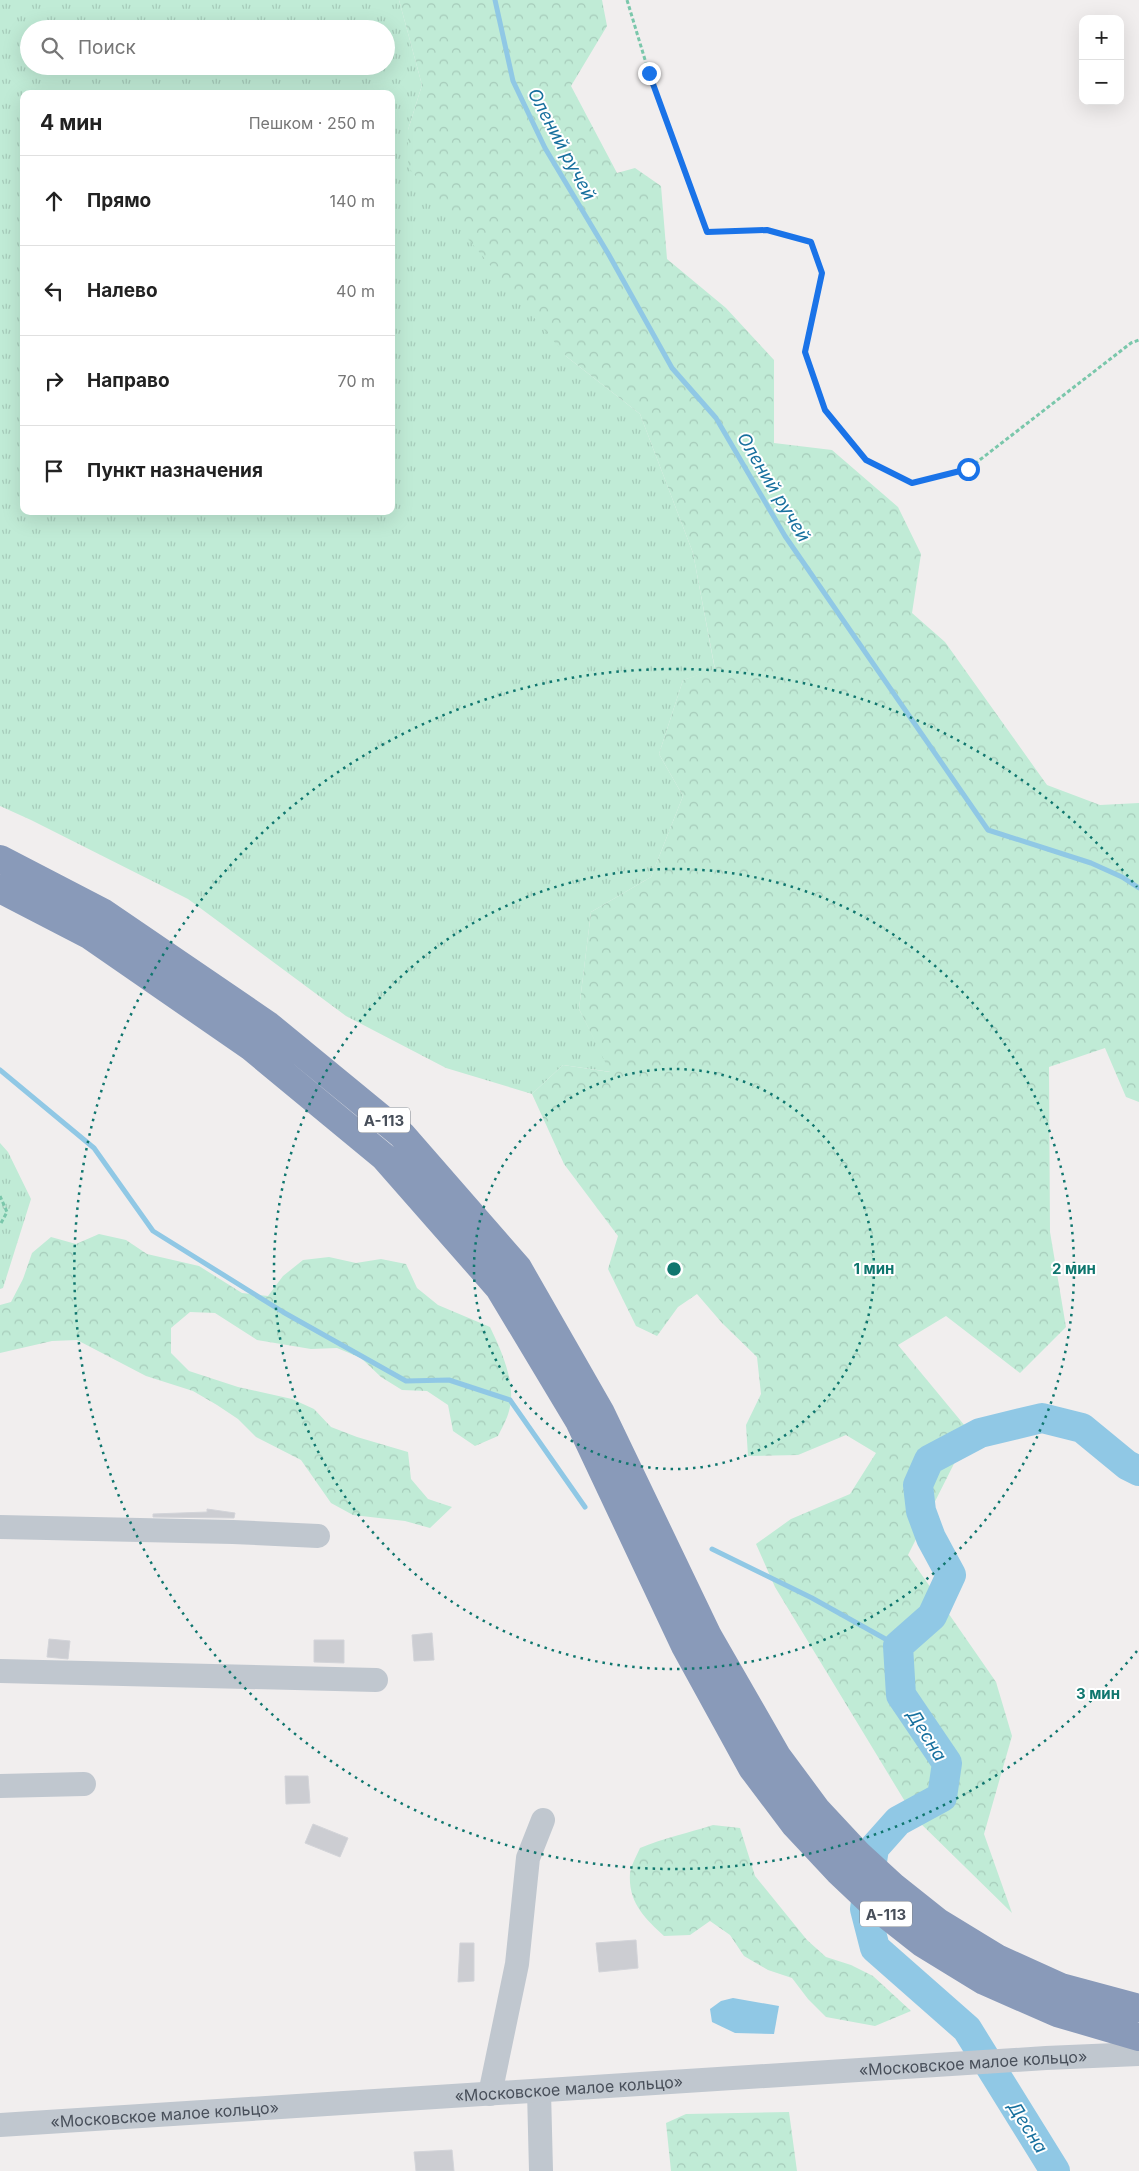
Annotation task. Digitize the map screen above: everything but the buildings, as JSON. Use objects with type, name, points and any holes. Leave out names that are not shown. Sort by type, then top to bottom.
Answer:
[{"type":"highway","name":"А-113","points":[[0,859],[104,913],[268,1025],[402,1135],[518,1268],[601,1413],[708,1636],[777,1756],[817,1810],[858,1854],[894,1887],[938,1922],[998,1958],[1059,2000],[1139,2037]]},
{"type":"highway","name":"А-113","points":[[0,889],[89,935],[251,1047],[384,1157],[500,1288],[579,1421],[685,1646],[752,1768],[795,1825],[838,1871],[875,1906],[922,1943],[984,1981],[1059,2000],[1139,2008]]},
{"type":"street","points":[[0,1527],[232,1532],[318,1536]]},
{"type":"street","points":[[0,1671],[376,1680]]},
{"type":"street","points":[[0,1786],[84,1784]]},
{"type":"street","points":[[490,2094],[517,1964],[528,1858],[543,1820]]},
{"type":"street","name":"«Московское малое кольцо»","points":[[0,2125],[1046,2058],[1139,2054]]},
{"type":"street","points":[[539,2091],[541,2171]]},
{"type":"path","points":[[627,0],[649,73],[707,232],[767,230],[811,242],[822,273],[805,352],[825,410],[866,460],[912,483],[968,469],[1131,343],[1139,340]]},
{"type":"path","points":[[0,1196],[6,1212],[0,1225]]},
{"type":"green space","points":[[0,0],[399,0],[422,85],[408,130],[567,357],[640,414],[693,553],[715,670],[683,680],[659,754],[683,796],[651,877],[591,912],[579,1009],[611,1072],[563,1065],[532,1094],[446,1068],[346,1016],[188,899],[0,806]]},
{"type":"green space","points":[[399,0],[602,0],[607,26],[571,86],[617,173],[635,168],[661,186],[667,259],[726,308],[774,360],[774,443],[832,450],[898,507],[921,554],[912,613],[945,642],[1047,785],[1100,805],[1139,803],[1139,1102],[1126,1097],[1105,1048],[1049,1067],[1050,1232],[1066,1327],[1020,1373],[946,1316],[898,1345],[970,1432],[908,1555],[996,1682],[1012,1736],[984,1834],[1012,1913],[915,1818],[775,1587],[756,1544],[791,1519],[850,1494],[876,1453],[846,1435],[798,1455],[748,1456],[746,1425],[761,1394],[757,1357],[722,1323],[697,1294],[678,1307],[657,1336],[636,1326],[608,1269],[618,1236],[564,1164],[532,1094],[563,1065],[610,1072],[579,1009],[591,912],[651,877],[683,796],[659,754],[683,680],[715,669],[693,553],[640,414],[567,357],[408,167],[408,130],[422,85]]},
{"type":"green space","points":[[0,1143],[8,1152],[31,1199],[3,1288],[0,1289]]},
{"type":"green space","points":[[99,1234],[126,1240],[147,1254],[199,1266],[242,1293],[268,1296],[283,1276],[303,1260],[329,1257],[356,1263],[381,1259],[406,1264],[417,1288],[438,1305],[490,1327],[507,1368],[511,1390],[511,1401],[504,1424],[498,1436],[475,1446],[453,1431],[448,1405],[427,1391],[402,1390],[381,1377],[361,1358],[337,1348],[311,1349],[257,1340],[215,1313],[190,1312],[171,1328],[171,1353],[189,1371],[238,1387],[292,1399],[314,1409],[331,1427],[408,1452],[411,1479],[428,1499],[452,1507],[430,1528],[405,1521],[353,1515],[331,1503],[301,1460],[256,1437],[238,1419],[217,1405],[193,1391],[146,1376],[77,1340],[52,1341],[0,1353],[0,1305],[11,1302],[23,1279],[32,1253],[51,1237],[76,1244]]},
{"type":"green space","points":[[713,1825],[740,1828],[755,1876],[807,1940],[826,1957],[851,1965],[873,1976],[911,2011],[875,2026],[826,2017],[808,1999],[792,1978],[768,1970],[744,1956],[730,1935],[710,1921],[690,1935],[664,1936],[650,1923],[639,1909],[630,1884],[630,1873],[640,1848]]},
{"type":"green space","points":[[789,2112],[797,2171],[671,2171],[666,2123],[686,2114]]},
{"type":"water","points":[[733,1998],[779,2006],[774,2034],[735,2033],[712,2022],[710,2009],[721,2001]]},
{"type":"waterway","name":"Олений ручей","points":[[495,0],[513,81],[545,148],[609,255],[672,368],[716,418],[785,536],[988,830],[1091,863],[1122,877],[1139,888]]},
{"type":"waterway","points":[[0,1070],[94,1148],[153,1231],[283,1312],[406,1381],[449,1380],[510,1400],[585,1507]]},
{"type":"waterway","name":"Десна","points":[[1055,2171],[967,2029],[875,1948],[865,1909],[874,1848],[898,1821],[942,1797],[947,1763],[901,1695],[898,1646],[932,1616],[951,1575],[931,1538],[921,1511],[918,1485],[929,1460],[980,1433],[1042,1418],[1082,1428],[1127,1465],[1139,1471]]},
{"type":"waterway","points":[[712,1549],[812,1598],[898,1646]]},
{"type":"route","points":[[649,73],[707,232],[767,230],[811,242],[822,273],[805,352],[825,410],[866,460],[912,483],[968,469]]}]
